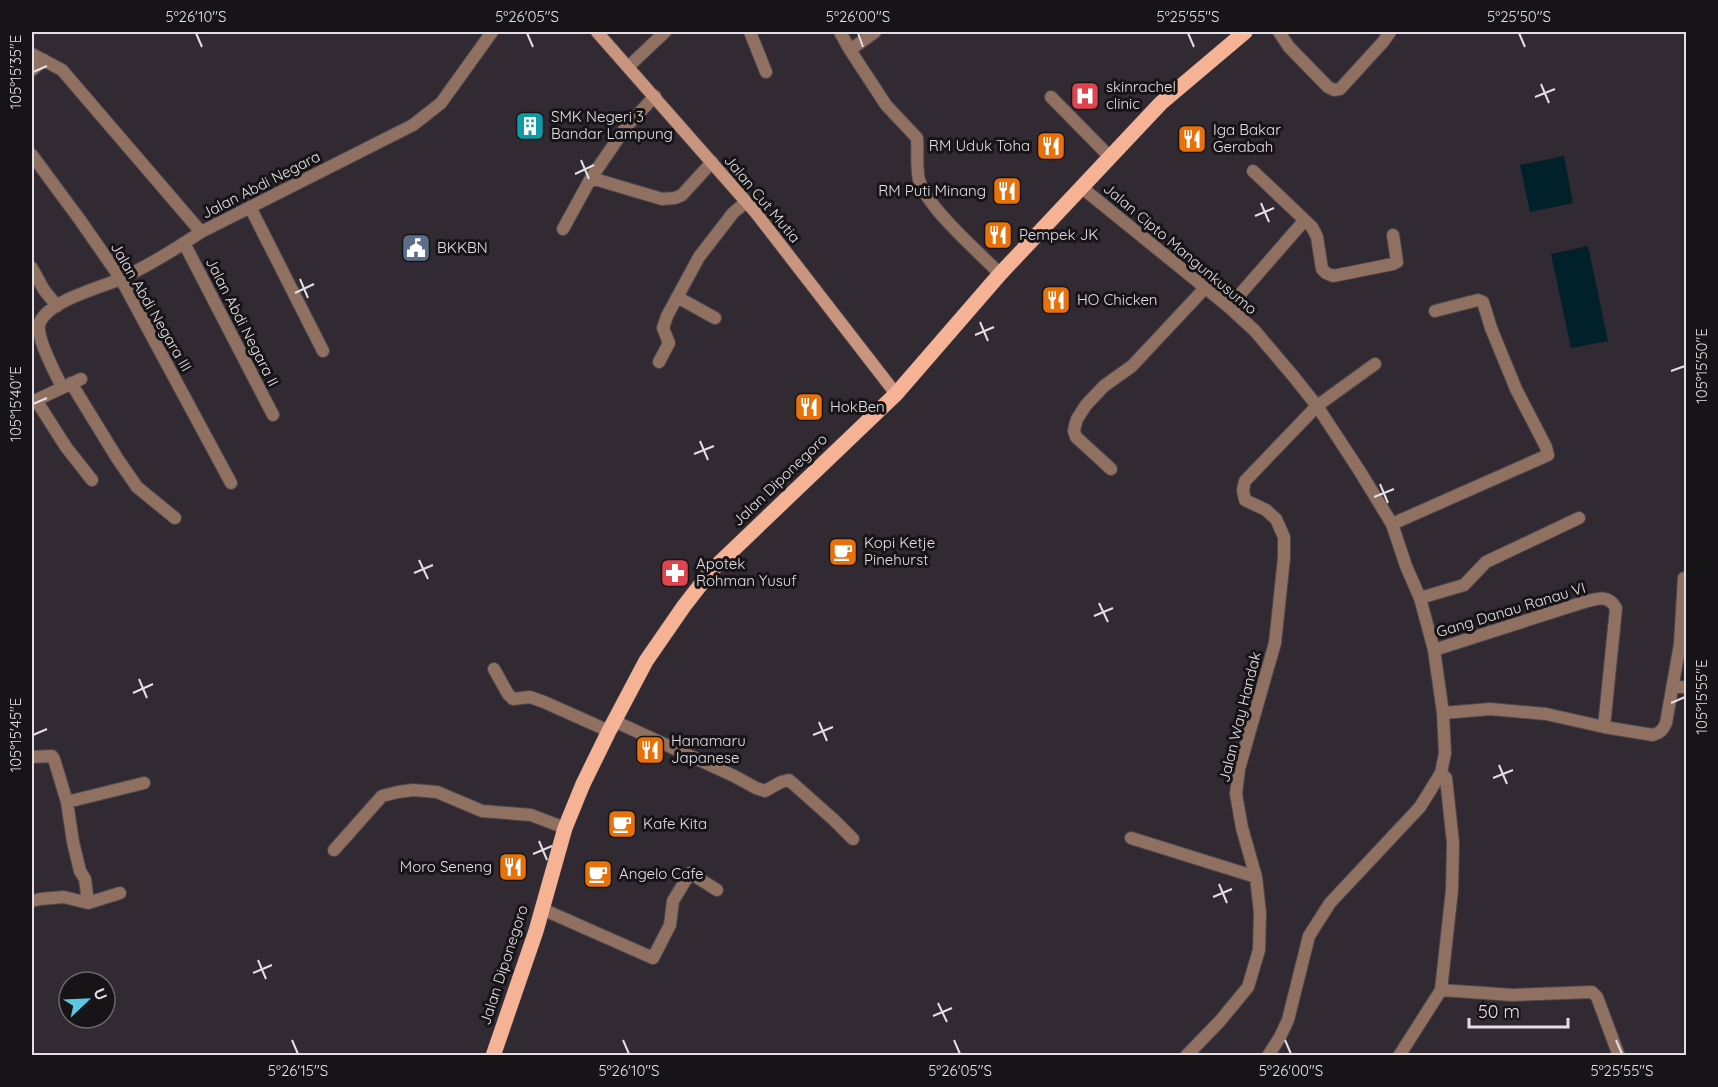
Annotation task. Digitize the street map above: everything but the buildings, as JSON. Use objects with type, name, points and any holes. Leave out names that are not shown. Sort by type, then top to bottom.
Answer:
[{"type":"main road","name":"Jalan Cut Mutia","points":[[597,32],[746,202],[828,304],[896,394]]},
{"type":"main road","name":"Jalan Diponegoro","points":[[493,1056],[542,909],[565,828],[583,784],[646,661],[684,606],[712,570],[896,394],[1000,274],[1161,103],[1245,32]]},
{"type":"street","name":"Jalan Abdi Negara","points":[[32,54],[62,70],[201,232],[413,125],[441,103],[492,32]]},
{"type":"street","points":[[628,67],[665,32]]},
{"type":"street","points":[[750,32],[766,72]]},
{"type":"street","points":[[840,32],[886,105],[917,138],[919,178],[922,187],[941,215],[1000,274]]},
{"type":"street","points":[[850,51],[875,32]]},
{"type":"street","points":[[1279,32],[1289,47],[1328,87],[1334,90],[1340,89],[1390,32]]},
{"type":"street","points":[[32,70],[44,60]]},
{"type":"street","points":[[563,229],[591,178],[626,127],[655,96]]},
{"type":"street","points":[[1051,97],[1110,157]]},
{"type":"street","name":"Jalan Abdi Negara III","points":[[32,155],[121,279],[231,483]]},
{"type":"street","points":[[591,178],[662,199],[675,198],[682,195],[712,162]]},
{"type":"street","points":[[1253,171],[1312,228],[1317,237],[1322,269],[1326,273],[1333,276],[1397,262],[1393,235]]},
{"type":"street","name":"Jalan Cipto Mangunkusumo","points":[[1081,187],[1206,287],[1255,331],[1317,406],[1392,524],[1406,567],[1420,598],[1434,650],[1443,713],[1445,753],[1441,773],[1420,807],[1330,903],[1309,936],[1287,1020],[1268,1056]]},
{"type":"street","points":[[659,362],[669,343],[663,328],[677,297],[699,257],[733,213],[746,202]]},
{"type":"street","points":[[250,207],[323,351]]},
{"type":"street","points":[[1229,307],[1304,221]]},
{"type":"street","points":[[175,518],[137,487],[42,340],[39,328],[40,321],[50,310],[73,296],[121,279],[201,232]]},
{"type":"street","name":"Jalan Abdi Negara II","points":[[184,243],[273,415]]},
{"type":"street","points":[[32,268],[44,290],[57,306]]},
{"type":"street","points":[[1110,469],[1077,437],[1074,431],[1077,419],[1086,405],[1104,386],[1132,366],[1206,287]]},
{"type":"street","points":[[677,297],[715,318]]},
{"type":"street","points":[[1392,524],[1548,455],[1516,389],[1483,302],[1478,300],[1435,311]]},
{"type":"street","points":[[1317,406],[1375,364]]},
{"type":"street","points":[[71,383],[34,401],[92,480]]},
{"type":"street","name":"Jalan Way Handak","points":[[1186,1056],[1220,1021],[1248,987],[1259,950],[1260,913],[1256,877],[1242,828],[1236,794],[1239,769],[1275,643],[1284,537],[1276,519],[1266,510],[1245,500],[1243,490],[1245,481],[1317,406]]},
{"type":"street","points":[[1420,598],[1464,585],[1486,562],[1579,518]]},
{"type":"street","points":[[1443,713],[1490,709],[1546,714],[1604,727],[1653,735],[1658,733],[1666,723],[1680,644],[1684,578]]},
{"type":"street","name":"Gang Danau Ranau VI","points":[[1434,650],[1600,597],[1608,598],[1616,608],[1604,727]]},
{"type":"street","points":[[494,669],[513,699],[530,697],[611,726],[765,791],[789,780],[853,839]]},
{"type":"street","points":[[1673,685],[1686,688]]},
{"type":"street","points":[[32,757],[52,756],[67,801],[73,842],[85,879],[88,903]]},
{"type":"street","points":[[1399,1056],[1441,990],[1452,890],[1453,843],[1446,778],[1441,773]]},
{"type":"street","points":[[67,801],[144,783]]},
{"type":"street","points":[[334,850],[382,796],[413,790],[437,792],[482,811],[531,815],[565,828]]},
{"type":"street","points":[[1131,838],[1256,877]]},
{"type":"street","points":[[542,909],[653,958],[670,925],[673,901],[690,873],[717,890]]},
{"type":"street","points":[[32,901],[40,898],[64,897],[88,903],[120,893]]},
{"type":"street","points":[[1441,990],[1512,995],[1592,992],[1597,997],[1619,1056]]},
{"type":"water","points":[[1564,156],[1573,203],[1530,212],[1520,165]]},
{"type":"water","points":[[1588,246],[1608,341],[1571,348],[1551,254]]},
{"type":"place","name":"skinrachel clinic","points":[[1085,96]]},
{"type":"place","name":"SMK Negeri 3 Bandar Lampung","points":[[530,126]]},
{"type":"place","name":"Iga Bakar Gerabah","points":[[1192,139]]},
{"type":"place","name":"RM Uduk Toha","points":[[1051,146]]},
{"type":"place","name":"RM Puti Minang","points":[[1007,191]]},
{"type":"place","name":"Pempek JK","points":[[998,235]]},
{"type":"place","name":"BKKBN","points":[[416,248]]},
{"type":"place","name":"HO Chicken","points":[[1056,300]]},
{"type":"place","name":"HokBen","points":[[809,407]]},
{"type":"place","name":"Kopi Ketje Pinehurst","points":[[843,552]]},
{"type":"place","name":"Apotek Rohman Yusuf","points":[[675,573]]},
{"type":"place","name":"Hanamaru Japanese","points":[[650,750]]},
{"type":"place","name":"Kafe Kita","points":[[622,824]]},
{"type":"place","name":"Moro Seneng","points":[[513,867]]},
{"type":"place","name":"Angelo Cafe","points":[[598,874]]}]
